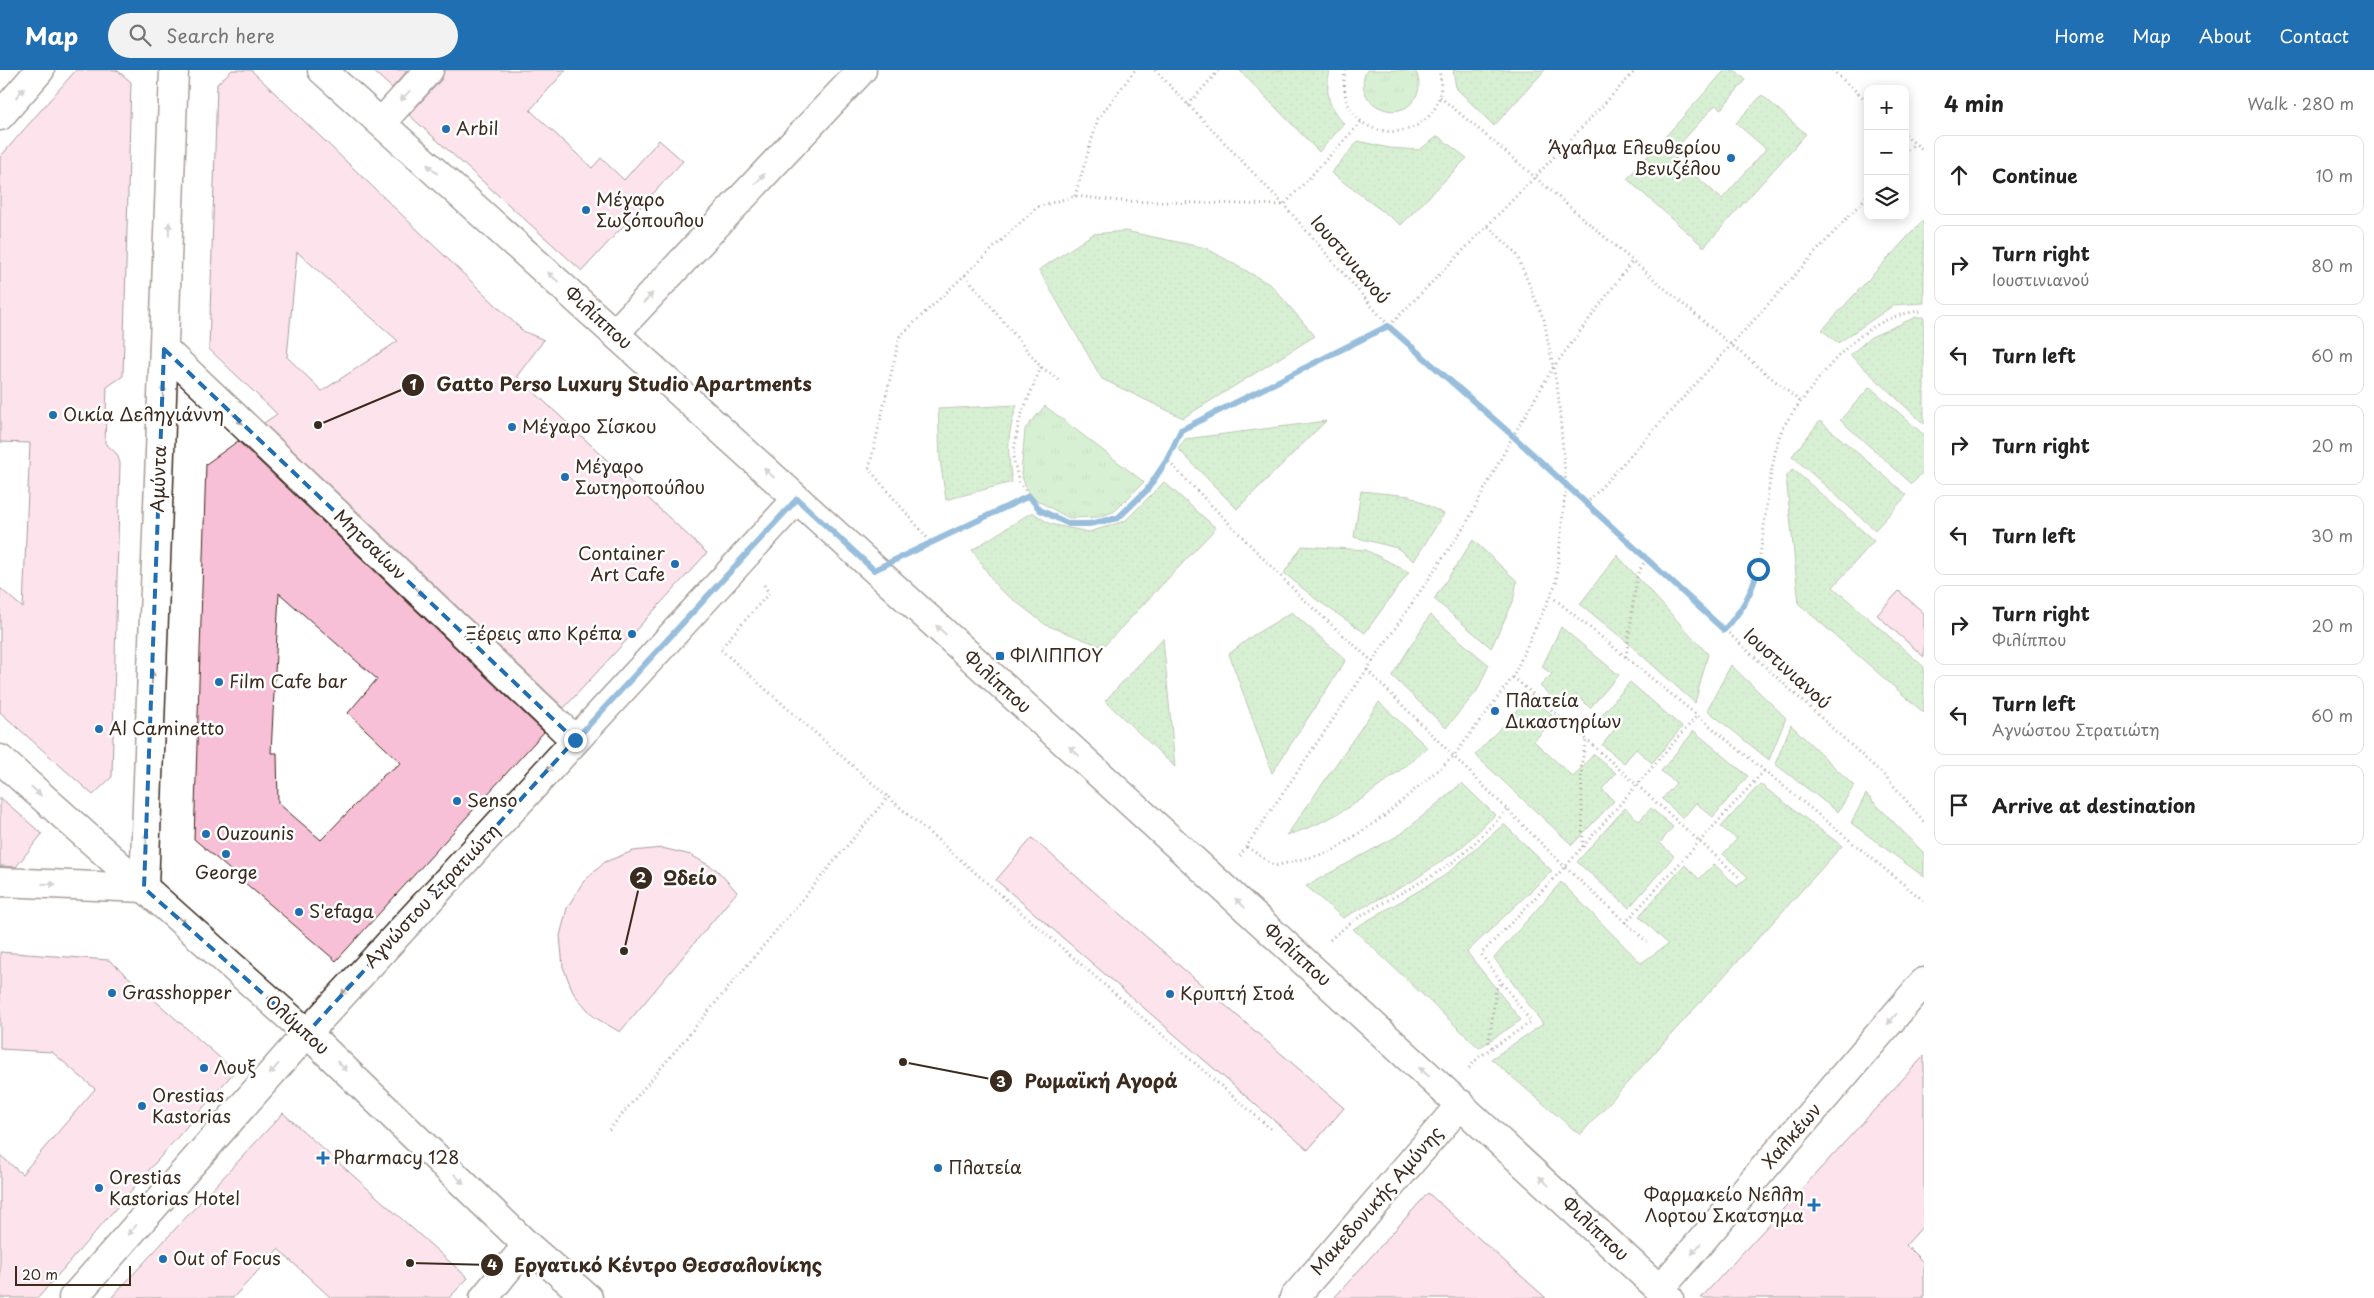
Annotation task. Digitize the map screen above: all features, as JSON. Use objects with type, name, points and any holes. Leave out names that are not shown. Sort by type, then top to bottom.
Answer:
[{"type":"street","points":[[0,116],[40,70]]},
{"type":"street","name":"Αμύντα","points":[[144,888],[174,70]]},
{"type":"street","name":"Φιλίππου","points":[[322,70],[797,499],[1454,1098],[1665,1294]]},
{"type":"street","points":[[381,123],[429,70]]},
{"type":"street","points":[[615,334],[862,70]]},
{"type":"street","name":"Μητσαίων","points":[[164,349],[575,740]]},
{"type":"street","name":"Αγνώστου Στρατιώτη","points":[[73,1298],[307,1033],[797,499]]},
{"type":"street","name":"Ολύμπου","points":[[0,759],[307,1033],[527,1245],[588,1298]]},
{"type":"street","points":[[0,882],[144,888]]},
{"type":"street","name":"Χαλκέων","points":[[1665,1294],[1924,982]]},
{"type":"street","name":"Μακεδονικής Αμύνης","points":[[1294,1298],[1454,1098]]},
{"type":"street","points":[[484,1298],[527,1245]]},
{"type":"path","points":[[1075,196],[1098,119],[1135,70]]},
{"type":"path","name":"Ιουστινιανού","points":[[1155,70],[1284,205],[1388,326],[1513,436],[1888,780],[1924,822]]},
{"type":"path","points":[[1188,105],[1218,70]]},
{"type":"path","points":[[1345,70],[1343,84],[1345,98],[1351,111],[1362,122],[1376,130],[1391,133],[1408,130],[1422,123],[1433,111],[1440,97],[1439,70]]},
{"type":"path","points":[[1041,368],[1019,422],[1013,457],[1019,482],[1040,510],[1069,524],[1089,524],[1118,518],[1147,490],[1167,460],[1181,430],[1388,326],[1488,226],[1636,70]]},
{"type":"path","points":[[1832,70],[1864,98]]},
{"type":"path","points":[[1440,97],[1536,176],[1731,345],[1801,402]]},
{"type":"path","points":[[930,542],[869,470],[900,336],[1036,207],[1075,196],[1120,201],[1284,205],[1362,122]]},
{"type":"path","points":[[1909,138],[1924,151]]},
{"type":"path","points":[[1909,150],[1915,143]]},
{"type":"path","points":[[1586,504],[1864,199]]},
{"type":"path","points":[[1247,847],[1275,866],[1331,852],[1383,816],[1453,757],[1513,677],[1551,596],[1557,579],[1566,485],[1558,392],[1544,320],[1516,252],[1488,226]]},
{"type":"path","points":[[1219,884],[1247,847],[1466,524],[1513,436],[1553,368],[1633,260]]},
{"type":"path","points":[[965,275],[1041,368],[1060,380]]},
{"type":"path","points":[[1724,630],[1734,619],[1751,593],[1758,569],[1778,440],[1790,415],[1820,376],[1853,341],[1888,319],[1911,312],[1924,311]]},
{"type":"path","points":[[1167,460],[1304,600],[1373,662]]},
{"type":"path","points":[[874,570],[1029,496]]},
{"type":"path","points":[[746,554],[769,593],[720,649],[1272,1130]]},
{"type":"path","points":[[1626,658],[1637,575],[1646,558]]},
{"type":"path","points":[[1551,596],[1924,901]]},
{"type":"path","points":[[1367,670],[1565,867],[1647,942]]},
{"type":"path","points":[[1513,677],[1586,739],[1739,877]]},
{"type":"path","points":[[1454,1098],[1479,1057],[1531,1022],[1481,954],[1565,867],[1697,716]]},
{"type":"path","points":[[1583,847],[1581,768],[1586,739]]},
{"type":"path","points":[[1625,923],[1764,771]]},
{"type":"path","points":[[609,1130],[888,797]]},
{"type":"path","points":[[1306,963],[1347,924],[1416,886],[1464,853],[1507,810]]},
{"type":"path","points":[[1492,1048],[1489,1042],[1496,989],[1502,983]]},
{"type":"highlighted area","points":[[164,349],[575,740],[307,1033],[144,888]]},
{"type":"green space","points":[[1239,70],[1330,70],[1329,99],[1334,111],[1344,124],[1319,152]]},
{"type":"green space","points":[[1367,70],[1415,70],[1419,81],[1418,92],[1411,103],[1402,109],[1391,111],[1380,108],[1371,102],[1365,93],[1363,82]]},
{"type":"green space","points":[[1453,70],[1545,70],[1494,126],[1456,88]]},
{"type":"green space","points":[[1725,70],[1735,70],[1746,80],[1721,109],[1715,105],[1671,154],[1722,199],[1766,149],[1736,123],[1762,95],[1806,134],[1704,247],[1627,179]]},
{"type":"green space","points":[[1438,136],[1467,158],[1401,225],[1331,173],[1358,141],[1389,148],[1419,150]]},
{"type":"green space","points":[[1924,219],[1924,303],[1894,305],[1838,343],[1822,330]]},
{"type":"green space","points":[[1125,231],[1206,248],[1271,285],[1315,336],[1183,418],[1102,379],[1039,270],[1093,234]]},
{"type":"green space","points":[[1916,317],[1924,317],[1924,424],[1850,355],[1871,337]]},
{"type":"green space","points":[[1870,387],[1924,435],[1924,471],[1912,484],[1840,420]]},
{"type":"green space","points":[[1017,405],[1011,426],[1009,443],[1012,482],[946,500],[940,460],[938,409]]},
{"type":"green space","points":[[1045,406],[1144,482],[1115,511],[1100,517],[1069,518],[1029,496],[1021,474],[1025,429]]},
{"type":"green space","points":[[1326,421],[1237,509],[1178,449],[1185,439]]},
{"type":"green space","points":[[1820,421],[1907,495],[1875,530],[1792,456]]},
{"type":"green space","points":[[1793,469],[1874,541],[1833,587],[1924,667],[1924,713],[1799,604],[1786,477]]},
{"type":"green space","points":[[1164,482],[1216,528],[1103,647],[1046,625],[998,588],[972,550],[1032,512],[1050,524],[1089,532],[1125,521]]},
{"type":"green space","points":[[1361,491],[1410,496],[1444,514],[1414,561],[1397,548],[1354,537]]},
{"type":"green space","points":[[1473,540],[1517,581],[1513,602],[1491,648],[1434,599]]},
{"type":"green space","points":[[1302,546],[1366,550],[1409,572],[1365,633],[1317,600],[1284,573]]},
{"type":"green space","points":[[1617,555],[1708,654],[1695,703],[1628,643],[1580,604]]},
{"type":"green space","points":[[1292,612],[1346,660],[1272,773],[1229,654],[1252,636]]},
{"type":"green space","points":[[1430,615],[1489,665],[1477,691],[1446,728],[1392,676]]},
{"type":"green space","points":[[1561,627],[1619,675],[1590,708],[1576,694],[1563,708],[1540,686],[1552,674],[1542,667]]},
{"type":"green space","points":[[1163,638],[1175,767],[1105,701]]},
{"type":"green space","points":[[1731,665],[1786,718],[1769,760],[1707,710]]},
{"type":"green space","points":[[1630,682],[1682,727],[1652,763],[1636,749],[1624,763],[1602,745],[1615,729],[1601,716]]},
{"type":"green space","points":[[1531,695],[1555,718],[1534,741],[1573,777],[1594,754],[1616,773],[1602,789],[1614,801],[1572,845],[1475,755]]},
{"type":"green space","points":[[1379,702],[1428,748],[1362,799],[1326,820],[1287,835]]},
{"type":"green space","points":[[1791,725],[1854,786],[1838,812],[1775,764]]},
{"type":"green space","points":[[1694,731],[1748,776],[1713,817],[1696,803],[1683,818],[1662,799],[1676,783],[1661,771]]},
{"type":"green space","points":[[1462,783],[1495,815],[1461,848],[1411,882],[1343,918],[1306,886],[1401,834]]},
{"type":"green space","points":[[1760,784],[1842,846],[1580,1135],[1491,1059],[1543,1024],[1494,958],[1561,882],[1641,963],[1668,944],[1639,916],[1685,865],[1699,879],[1714,864],[1737,886],[1748,877],[1723,854],[1737,839],[1721,827]]},
{"type":"green space","points":[[1866,794],[1924,853],[1924,877],[1851,823]]},
{"type":"green space","points":[[1625,808],[1639,821],[1651,808],[1673,827],[1660,843],[1674,856],[1629,908],[1577,862]]},
{"type":"green space","points":[[1504,824],[1552,871],[1467,952],[1521,1020],[1479,1048],[1353,929],[1444,876]]},
{"type":"building","points":[[76,70],[117,70],[131,82],[123,376],[107,387],[105,443],[117,454],[120,463],[112,777],[93,795],[0,712],[0,588],[23,608],[30,443],[0,442],[0,157]]},
{"type":"building","points":[[232,70],[251,70],[523,331],[544,340],[517,376],[707,553],[564,708],[264,423],[277,414],[209,349],[217,84]],"holes":[[[297,252],[398,341],[322,391],[287,357]]]},
{"type":"building","points":[[372,70],[408,70],[392,88]]},
{"type":"building","points":[[444,70],[566,70],[530,110],[592,168],[601,158],[624,180],[659,140],[683,161],[582,271],[409,115],[441,80]]},
{"type":"building","points":[[238,441],[544,732],[336,961],[194,839],[206,464]],"holes":[[[279,593],[377,679],[348,713],[401,763],[384,775],[321,840],[278,803],[277,753],[271,753]]]},
{"type":"building","points":[[1899,591],[1924,613],[1924,657],[1877,615]]},
{"type":"building","points":[[0,797],[42,834],[16,867],[0,866]]},
{"type":"building","name":"Κρυπτή Στοά","points":[[1032,838],[1344,1108],[1308,1150],[996,880]]},
{"type":"building","points":[[662,848],[691,855],[717,870],[737,892],[620,1032],[594,1017],[574,994],[563,967],[560,936],[567,908],[583,882],[605,862],[633,851]]},
{"type":"building","points":[[0,952],[109,960],[235,1071],[38,1298],[0,1298],[0,1155],[22,1174],[95,1089],[52,1052],[0,1049]]},
{"type":"building","points":[[1924,1056],[1924,1225],[1906,1245],[1924,1263],[1924,1298],[1701,1298]]},
{"type":"building","points":[[283,1113],[468,1278],[449,1298],[331,1298],[278,1249],[233,1298],[111,1298]]},
{"type":"building","points":[[1428,1193],[1546,1298],[1334,1298]]},
{"type":"place","name":"Arbil","points":[[446,129]]},
{"type":"place","name":"Άγαλμα Ελευθερίου Βενιζέλου","points":[[1731,158]]},
{"type":"place","name":"Μέγαρο Σωζόπουλου","points":[[586,210]]},
{"type":"place","name":"Οικία Δεληγιάννη","points":[[53,415]]},
{"type":"place","name":"Gatto Perso Luxury Studio Apartments","points":[[318,425]]},
{"type":"place","name":"Μέγαρο Σίσκου","points":[[512,427]]},
{"type":"place","name":"Μέγαρο Σωτηροπούλου","points":[[565,477]]},
{"type":"place","name":"Container Art Cafe","points":[[675,564]]},
{"type":"place","name":"Ξέρεις απο Κρέπα","points":[[632,634]]},
{"type":"place","name":"ΦΙΛΙΠΠΟΥ","points":[[1000,656]]},
{"type":"place","name":"Film Cafe bar","points":[[219,682]]},
{"type":"place","name":"Πλατεία Δικαστηρίων","points":[[1495,711]]},
{"type":"place","name":"Al Caminetto","points":[[99,729]]},
{"type":"place","name":"Senso","points":[[457,801]]},
{"type":"place","name":"Ouzounis","points":[[206,834]]},
{"type":"place","name":"George","points":[[226,854]]},
{"type":"place","name":"S'efaga","points":[[299,912]]},
{"type":"place","name":"Ωδείο","points":[[624,951]]},
{"type":"place","name":"Grasshopper","points":[[112,993]]},
{"type":"place","name":"Κρυπτή Στοά","points":[[1170,994]]},
{"type":"place","name":"Ρωμαϊκή Αγορά","points":[[903,1062]]},
{"type":"place","name":"Λουξ","points":[[204,1068]]},
{"type":"place","name":"Orestias Kastorias","points":[[142,1106]]},
{"type":"place","name":"Pharmacy 128","points":[[323,1158]]},
{"type":"place","name":"Πλατεία","points":[[938,1168]]},
{"type":"place","name":"Orestias Kastorias Hotel","points":[[99,1188]]},
{"type":"place","name":"Φαρμακείο Νελλη Λορτου Σκατσημα","points":[[1814,1205]]},
{"type":"place","name":"Out of Focus","points":[[163,1259]]},
{"type":"place","name":"Εργατικό Κέντρο Θεσσαλονίκης","points":[[410,1263]]},
{"type":"route","points":[[575,740],[797,499],[874,570],[1029,496],[1040,510],[1069,524],[1089,524],[1118,518],[1147,490],[1167,460],[1181,430],[1388,326],[1513,436],[1724,630],[1734,619],[1751,593],[1758,569]]}]
